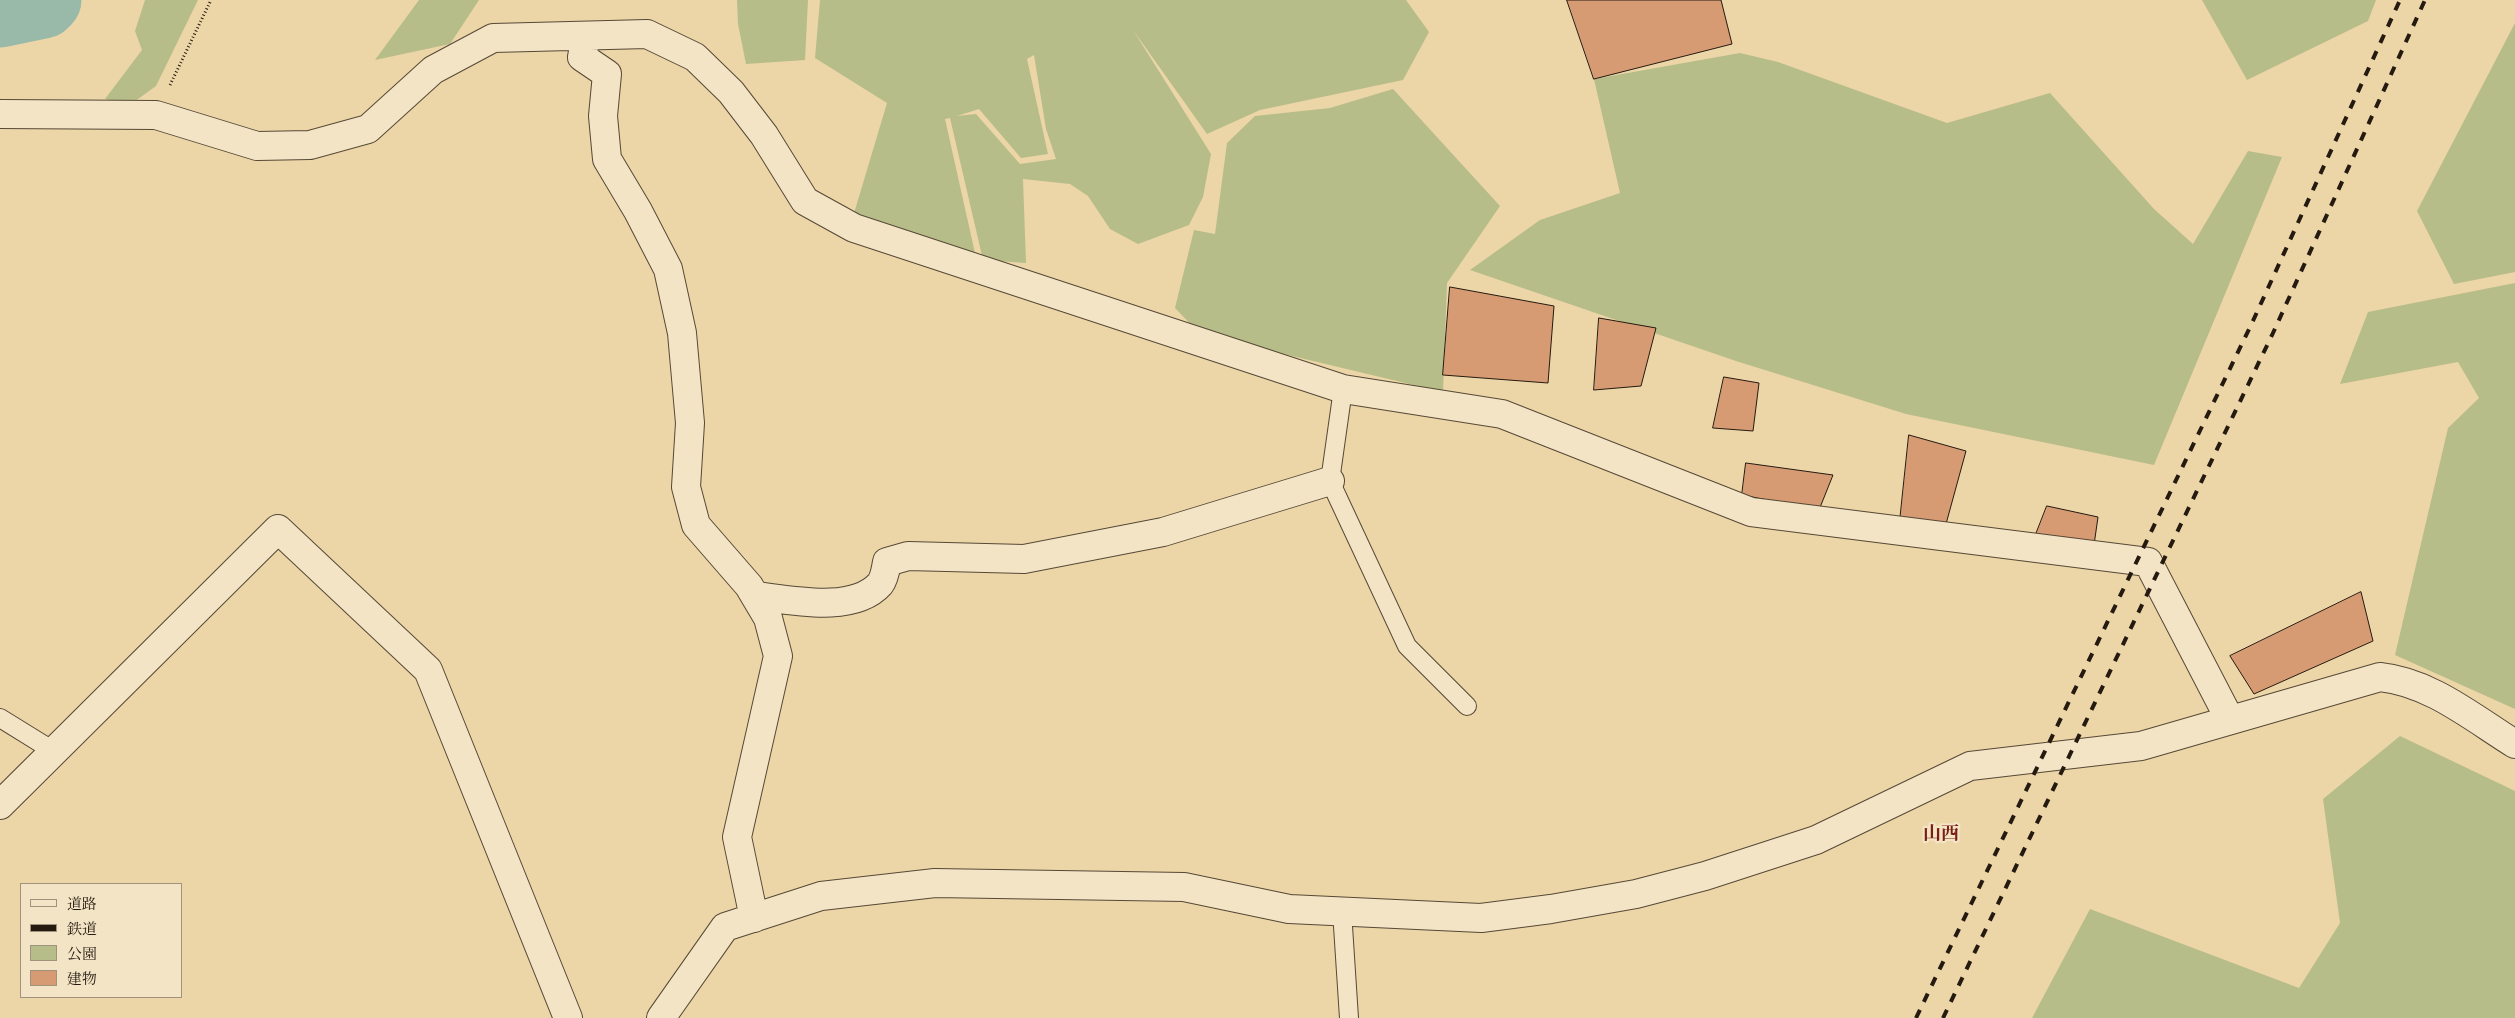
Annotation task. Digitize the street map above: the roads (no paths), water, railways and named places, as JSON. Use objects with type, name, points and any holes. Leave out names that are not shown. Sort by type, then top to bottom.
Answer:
[{"type":"street","points":[[0,114],[156,115],[257,146],[310,145],[368,129],[433,70],[493,38],[647,34],[695,57],[731,92],[764,135],[805,201],[854,228],[1343,389],[1502,414],[1751,512],[2148,562],[2230,720]]},
{"type":"street","points":[[586,36],[582,56],[607,74],[603,116],[607,160],[638,211],[668,269],[682,333],[690,423],[686,487],[696,525],[749,586],[768,618],[778,656],[737,837],[754,918]]},
{"type":"street","points":[[755,596],[829,603],[864,596],[881,583],[887,562],[908,556],[1024,558],[1163,532],[1330,481]]},
{"type":"street","points":[[0,805],[278,529],[428,670],[568,1018]]},
{"type":"street","points":[[661,1018],[725,927],[821,896],[935,883],[1184,887],[1289,909],[1481,918],[1551,909],[1636,894],[1705,876],[1816,840],[1970,766],[2141,746],[2380,677],[2400,679],[2424,688],[2515,744]]},
{"type":"lane","points":[[1343,389],[1330,481],[1407,646],[1467,706]]},
{"type":"lane","points":[[0,718],[55,752]]},
{"type":"lane","points":[[1342,911],[1348,1018]]},
{"type":"waterway","points":[[0,13],[43,4],[47,0]]},
{"type":"railway","points":[[1916,1018],[2252,323],[2400,0]]},
{"type":"railway","points":[[1943,1018],[2273,333],[2425,0]]},
{"type":"district","name":"山西","points":[[1941,834]]}]
